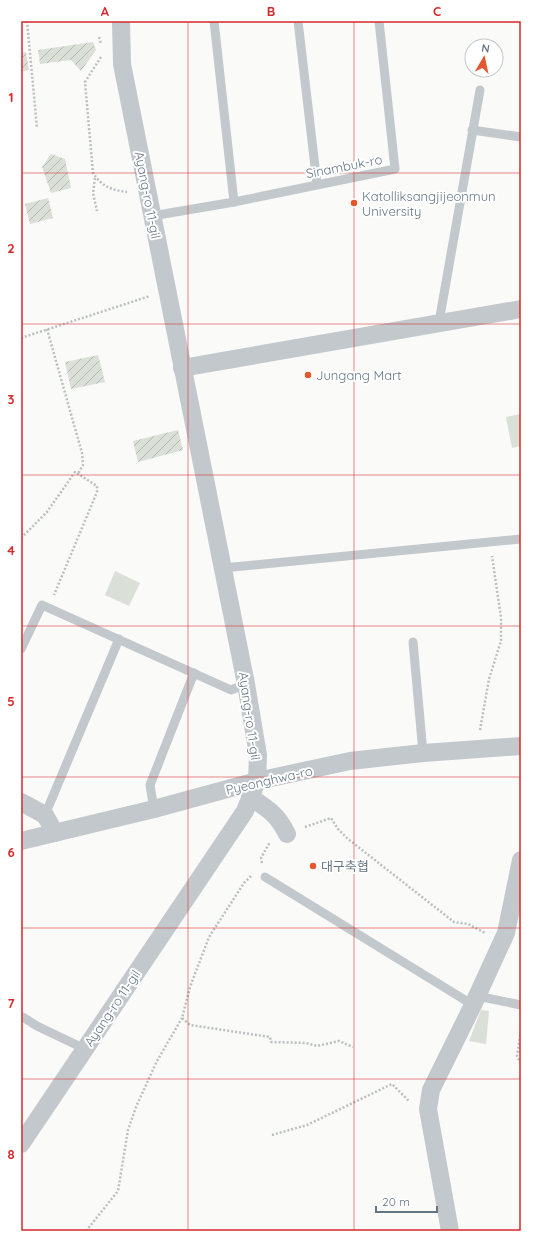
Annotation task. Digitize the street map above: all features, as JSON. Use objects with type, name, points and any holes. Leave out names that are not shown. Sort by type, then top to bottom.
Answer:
[{"type":"street","name":"Ayang-ro 11-gil","points":[[21,1144],[245,811],[253,789],[258,755],[224,568],[182,368],[122,64],[121,21]]},
{"type":"street","points":[[182,368],[439,322],[521,309]]},
{"type":"street","name":"Pyeonghwa-ro","points":[[21,841],[253,789],[350,761],[423,753],[521,746]]},
{"type":"street","points":[[253,789],[280,820],[287,834]]},
{"type":"street","points":[[21,802],[46,815],[55,833]]},
{"type":"street","points":[[450,1231],[428,1111],[431,1090],[506,933],[521,860]]},
{"type":"lane","points":[[214,21],[234,202]]},
{"type":"lane","points":[[301,21],[316,184]]},
{"type":"lane","name":"Sinambuk-ro","points":[[152,216],[234,202],[395,169],[379,21]]},
{"type":"lane","points":[[439,322],[480,90]]},
{"type":"lane","points":[[472,130],[521,137]]},
{"type":"lane","points":[[224,568],[521,539]]},
{"type":"lane","points":[[21,650],[42,605],[231,690],[246,684]]},
{"type":"lane","points":[[46,815],[119,639]]},
{"type":"lane","points":[[413,642],[423,753]]},
{"type":"lane","points":[[154,810],[150,785],[194,673]]},
{"type":"lane","points":[[265,877],[475,1000],[521,1005]]},
{"type":"lane","points":[[21,1016],[85,1049]]},
{"type":"path","points":[[27,21],[37,128]]},
{"type":"path","points":[[99,36],[102,47]]},
{"type":"path","points":[[104,53],[85,82],[93,173],[99,183],[116,190],[147,192]]},
{"type":"path","points":[[96,177],[93,193],[97,211]]},
{"type":"path","points":[[21,338],[167,291]]},
{"type":"path","points":[[48,329],[82,453],[83,465],[78,474]]},
{"type":"path","points":[[21,538],[47,512],[75,472],[97,486],[97,492],[52,598],[42,605]]},
{"type":"path","points":[[480,749],[480,730],[490,679],[501,641],[501,618],[493,572],[490,542]]},
{"type":"path","points":[[265,877],[261,858],[272,838],[330,818],[348,840],[454,922],[468,924],[502,941]]},
{"type":"path","points":[[86,1231],[118,1191],[128,1130],[136,1107],[157,1061],[182,1018],[190,987],[209,938],[244,883],[256,871],[263,867]]},
{"type":"path","points":[[182,1018],[190,1025],[270,1037],[271,1042],[317,1046],[339,1041],[353,1047]]},
{"type":"path","points":[[521,1031],[517,1056],[521,1064]]},
{"type":"path","points":[[272,1135],[307,1125],[392,1084],[417,1109],[428,1111]]},
{"type":"shaded area","points":[[93,42],[96,50],[81,71],[71,60],[40,64],[38,50]]},
{"type":"shaded area","points":[[26,52],[29,70],[21,72],[21,53]]},
{"type":"shaded area","points":[[51,154],[65,159],[71,188],[51,193],[42,167]]},
{"type":"shaded area","points":[[48,198],[53,218],[30,224],[25,204]]},
{"type":"shaded area","points":[[98,355],[105,382],[71,389],[65,362]]},
{"type":"shaded area","points":[[521,414],[521,446],[512,448],[506,417]]},
{"type":"shaded area","points":[[178,430],[183,450],[138,462],[133,441]]},
{"type":"shaded area","points":[[115,571],[140,583],[129,606],[105,595]]},
{"type":"shaded area","points":[[481,1010],[489,1011],[486,1044],[469,1041]]},
{"type":"place","name":"Katolliksangjijeonmun University","points":[[354,203]]},
{"type":"place","name":"Jungang Mart","points":[[308,375]]},
{"type":"place","name":"대구축협","points":[[313,866]]}]
